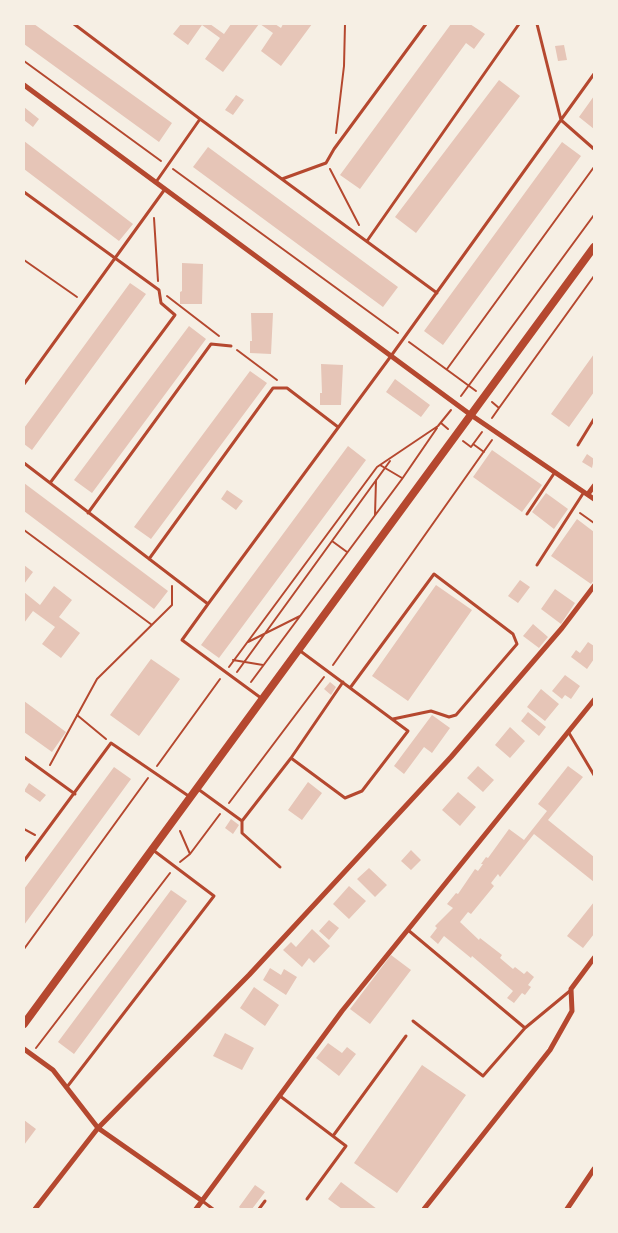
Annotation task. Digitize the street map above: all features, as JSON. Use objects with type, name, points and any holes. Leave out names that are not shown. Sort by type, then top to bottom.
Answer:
[{"type":"street","points":[[24,85],[497,434],[594,499]]},
{"type":"street","points":[[24,1024],[594,247]]},
{"type":"street","points":[[586,493],[594,486]]},
{"type":"street","points":[[35,1209],[98,1128],[249,975],[451,757],[562,628],[594,586]]},
{"type":"street","points":[[196,1209],[342,1011],[594,700]]},
{"type":"street","points":[[424,1209],[550,1050],[572,1011],[571,990],[594,958]]},
{"type":"street","points":[[24,1049],[53,1070],[98,1128],[201,1200]]},
{"type":"street","points":[[568,1209],[594,1169]]},
{"type":"lane","points":[[74,24],[437,293]]},
{"type":"lane","points":[[282,179],[326,163],[334,149],[426,24]]},
{"type":"lane","points":[[367,240],[519,24]]},
{"type":"lane","points":[[537,24],[561,120],[594,149]]},
{"type":"lane","points":[[263,699],[182,640],[437,293],[594,74]]},
{"type":"lane","points":[[155,182],[200,119]]},
{"type":"lane","points":[[24,384],[165,189]]},
{"type":"lane","points":[[24,192],[159,290],[161,303],[175,315],[50,483]]},
{"type":"lane","points":[[88,513],[211,344],[231,346]]},
{"type":"lane","points":[[149,559],[273,388],[287,388],[338,427]]},
{"type":"lane","points":[[578,445],[594,419]]},
{"type":"lane","points":[[24,463],[208,604]]},
{"type":"lane","points":[[527,514],[555,472]]},
{"type":"lane","points":[[537,565],[586,493]]},
{"type":"lane","points":[[350,688],[434,574],[513,634],[517,644],[456,715],[449,717],[431,711],[392,719]]},
{"type":"lane","points":[[290,758],[345,798],[362,791],[408,731],[298,650]]},
{"type":"lane","points":[[280,867],[242,833],[242,820],[290,758],[343,682]]},
{"type":"lane","points":[[569,733],[594,775]]},
{"type":"lane","points":[[24,862],[111,743],[191,798]]},
{"type":"lane","points":[[24,756],[75,794]]},
{"type":"lane","points":[[197,789],[242,820]]},
{"type":"lane","points":[[67,1087],[214,896],[153,849]]},
{"type":"lane","points":[[408,930],[525,1028]]},
{"type":"lane","points":[[413,1021],[483,1076],[525,1028],[571,990]]},
{"type":"lane","points":[[332,1136],[406,1036]]},
{"type":"lane","points":[[280,1096],[346,1146],[307,1199]]},
{"type":"lane","points":[[201,1200],[213,1209]]},
{"type":"lane","points":[[259,1209],[265,1201]]},
{"type":"path","points":[[334,149],[344,66],[346,24]]},
{"type":"path","points":[[24,60],[499,408],[594,276]]},
{"type":"path","points":[[326,163],[367,240]]},
{"type":"path","points":[[447,369],[594,166]]},
{"type":"path","points":[[153,206],[159,290]]},
{"type":"path","points":[[470,386],[594,215]]},
{"type":"path","points":[[24,260],[83,302]]},
{"type":"path","points":[[246,688],[375,516],[446,416]]},
{"type":"path","points":[[24,949],[233,660],[380,465],[438,426]]},
{"type":"path","points":[[31,1054],[175,867],[190,854],[328,671],[497,434]]},
{"type":"path","points":[[473,444],[484,452]]},
{"type":"path","points":[[233,678],[392,458]]},
{"type":"path","points":[[380,465],[402,478]]},
{"type":"path","points":[[375,516],[376,480]]},
{"type":"path","points":[[574,509],[594,523]]},
{"type":"path","points":[[24,530],[152,625]]},
{"type":"path","points":[[332,541],[347,552]]},
{"type":"path","points":[[46,772],[97,679],[172,605],[171,576]]},
{"type":"path","points":[[246,643],[300,616]]},
{"type":"path","points":[[233,660],[263,665]]},
{"type":"path","points":[[77,715],[111,743]]},
{"type":"path","points":[[24,829],[42,838]]},
{"type":"path","points":[[180,831],[190,854]]},
{"type":"building","points":[[24,24],[34,24],[172,123],[159,142],[24,44]]},
{"type":"building","points":[[181,24],[210,24],[224,34],[231,24],[259,24],[223,72],[205,59],[220,38],[202,25],[188,45],[173,34]]},
{"type":"building","points":[[260,24],[275,24],[281,28],[283,24],[312,24],[281,66],[261,51],[273,33]]},
{"type":"building","points":[[451,24],[470,24],[485,34],[474,49],[466,43],[360,189],[340,175]]},
{"type":"building","points":[[564,45],[567,60],[558,61],[555,46]]},
{"type":"building","points":[[499,80],[520,96],[416,233],[395,217]]},
{"type":"building","points":[[236,95],[244,100],[233,115],[225,110]]},
{"type":"building","points":[[594,96],[594,129],[579,117]]},
{"type":"building","points":[[24,107],[39,119],[33,127],[24,120]]},
{"type":"building","points":[[24,141],[133,224],[119,241],[24,169]]},
{"type":"building","points":[[562,142],[581,156],[443,345],[424,331]]},
{"type":"building","points":[[208,147],[398,287],[383,307],[193,167]]},
{"type":"building","points":[[182,263],[203,264],[202,304],[180,304]]},
{"type":"building","points":[[130,283],[146,294],[32,450],[24,444],[24,428]]},
{"type":"building","points":[[251,313],[273,313],[271,354],[250,353],[250,341],[252,341]]},
{"type":"building","points":[[189,326],[206,339],[92,493],[74,480]]},
{"type":"building","points":[[594,354],[594,392],[569,427],[551,414]]},
{"type":"building","points":[[321,364],[343,365],[341,405],[320,405],[320,393],[322,393]]},
{"type":"building","points":[[250,371],[267,383],[151,539],[134,527]]},
{"type":"building","points":[[395,379],[430,405],[421,417],[386,392]]},
{"type":"building","points":[[348,446],[366,460],[219,658],[201,645]]},
{"type":"building","points":[[492,450],[542,485],[522,512],[473,477]]},
{"type":"building","points":[[587,454],[594,459],[592,468],[582,462]]},
{"type":"building","points":[[24,483],[168,591],[154,609],[24,511]]},
{"type":"building","points":[[227,490],[243,501],[236,510],[221,499]]},
{"type":"building","points":[[546,493],[568,509],[554,529],[532,512]]},
{"type":"building","points":[[577,519],[594,532],[594,580],[591,584],[551,556]]},
{"type":"building","points":[[24,565],[33,572],[24,584]]},
{"type":"building","points":[[520,580],[530,587],[518,603],[508,596]]},
{"type":"building","points":[[436,585],[472,610],[408,701],[372,676]]},
{"type":"building","points":[[54,586],[72,600],[59,617],[80,633],[61,658],[42,644],[55,627],[33,611],[24,623],[24,592],[40,605]]},
{"type":"building","points":[[555,589],[575,603],[561,624],[541,609]]},
{"type":"building","points":[[533,624],[548,637],[539,648],[523,636]]},
{"type":"building","points":[[588,642],[594,646],[594,659],[587,669],[571,657],[576,650],[580,653]]},
{"type":"building","points":[[151,659],[180,679],[139,736],[110,715]]},
{"type":"building","points":[[565,675],[580,686],[571,699],[565,695],[562,699],[552,691]]},
{"type":"building","points":[[330,682],[336,687],[331,695],[324,689]]},
{"type":"building","points":[[541,689],[559,704],[545,721],[527,707]]},
{"type":"building","points":[[24,701],[66,732],[52,752],[24,732]]},
{"type":"building","points":[[528,712],[546,727],[539,736],[521,721]]},
{"type":"building","points":[[432,715],[450,728],[432,753],[424,747],[404,774],[394,766]]},
{"type":"building","points":[[510,727],[525,741],[510,758],[495,745]]},
{"type":"building","points":[[478,766],[494,780],[483,792],[467,778]]},
{"type":"building","points":[[568,766],[583,777],[548,820],[594,857],[594,882],[534,834],[500,877],[498,874],[491,883],[494,886],[471,914],[468,912],[460,922],[479,940],[480,938],[502,955],[500,958],[513,969],[515,967],[524,974],[527,971],[534,977],[528,985],[531,987],[525,995],[522,993],[514,1003],[507,998],[513,991],[472,956],[471,958],[444,936],[438,944],[430,937],[437,928],[435,926],[453,908],[447,904],[456,893],[458,894],[475,869],[478,871],[486,857],[488,858],[509,829],[524,840],[547,811],[538,804]]},
{"type":"building","points":[[114,767],[131,779],[24,925],[24,889]]},
{"type":"building","points":[[308,782],[322,793],[302,820],[288,810]]},
{"type":"building","points":[[29,783],[46,795],[40,802],[24,791]]},
{"type":"building","points":[[458,792],[476,807],[460,826],[442,810]]},
{"type":"building","points":[[231,819],[239,825],[233,834],[225,828]]},
{"type":"building","points":[[411,850],[421,860],[411,870],[401,861]]},
{"type":"building","points":[[369,868],[387,885],[375,897],[357,879]]},
{"type":"building","points":[[349,886],[366,901],[349,919],[333,904]]},
{"type":"building","points":[[171,890],[187,901],[74,1054],[58,1042]]},
{"type":"building","points":[[594,902],[594,934],[583,948],[567,936]]},
{"type":"building","points":[[329,920],[339,928],[329,940],[319,931]]},
{"type":"building","points":[[312,929],[330,946],[314,963],[309,958],[302,967],[283,950],[291,942],[296,947]]},
{"type":"building","points":[[391,955],[411,970],[370,1024],[350,1009]]},
{"type":"building","points":[[270,968],[281,975],[284,969],[297,977],[286,995],[263,980]]},
{"type":"building","points":[[254,987],[279,1005],[265,1026],[240,1008]]},
{"type":"building","points":[[225,1033],[254,1048],[242,1070],[213,1056]]},
{"type":"building","points":[[328,1043],[342,1053],[347,1047],[356,1054],[339,1076],[316,1058]]},
{"type":"building","points":[[422,1065],[466,1095],[397,1193],[354,1163]]},
{"type":"building","points":[[24,1120],[36,1129],[24,1145]]},
{"type":"building","points":[[341,1182],[377,1209],[342,1209],[328,1199]]},
{"type":"building","points":[[255,1185],[265,1192],[252,1209],[241,1209],[239,1207]]}]
